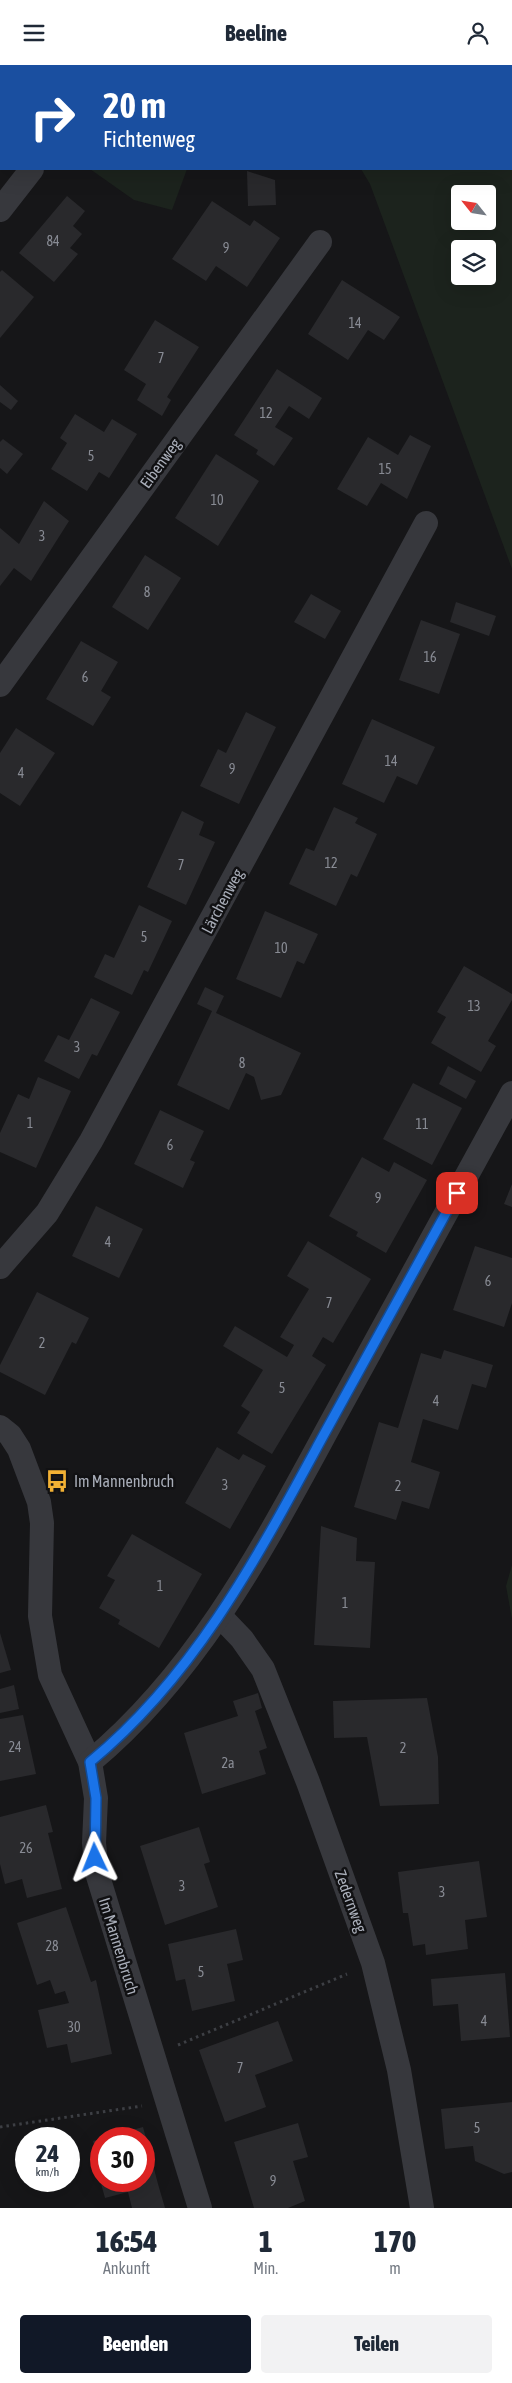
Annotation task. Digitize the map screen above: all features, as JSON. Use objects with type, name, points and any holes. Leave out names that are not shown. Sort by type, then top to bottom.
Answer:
[{"type":"street","points":[[0,210],[31,170]]},
{"type":"street","name":"Eibenweg","points":[[0,685],[320,242]]},
{"type":"street","name":"Lärchenweg","points":[[0,1267],[47,1213],[90,1141],[426,523]]},
{"type":"street","points":[[90,1762],[114,1743],[185,1665],[220,1617],[252,1567],[512,1093]]},
{"type":"street","name":"Im Mannenbruch","points":[[0,1427],[10,1435],[19,1449],[39,1502],[42,1523],[40,1616],[50,1675],[90,1762],[96,1798],[94,1843],[97,1873],[200,2208]]},
{"type":"street","name":"Zedernweg","points":[[220,1617],[242,1639],[263,1669],[308,1782],[373,1963],[399,2070],[422,2208]]},
{"type":"path","points":[[184,2041],[327,1983]]},
{"type":"path","points":[[0,2127],[167,2102]]},
{"type":"shaded area","points":[[91,170],[187,170],[172,210],[134,200]]},
{"type":"shaded area","points":[[362,170],[512,170],[512,569],[370,184]]},
{"type":"shaded area","points":[[512,1565],[512,1619],[506,1586]]},
{"type":"building","points":[[247,171],[275,180],[276,205],[248,206]]},
{"type":"building","points":[[67,196],[85,211],[73,226],[82,234],[70,248],[78,254],[54,282],[19,253]]},
{"type":"building","points":[[212,201],[250,226],[254,220],[280,238],[247,287],[216,266],[206,281],[172,259]]},
{"type":"building","points":[[2,270],[34,297],[0,338],[0,272]]},
{"type":"building","points":[[342,280],[400,317],[384,340],[368,330],[348,360],[308,334]]},
{"type":"building","points":[[155,320],[199,347],[167,397],[171,400],[162,416],[137,400],[146,384],[124,370]]},
{"type":"building","points":[[277,369],[322,398],[309,419],[289,406],[275,427],[293,438],[274,466],[256,454],[258,450],[234,435]]},
{"type":"building","points":[[0,385],[18,401],[11,410],[0,402]]},
{"type":"building","points":[[75,414],[104,432],[112,419],[137,434],[109,478],[99,472],[87,491],[51,469],[67,443],[60,438]]},
{"type":"building","points":[[410,435],[431,446],[407,499],[381,483],[367,506],[337,489],[368,437],[398,455]]},
{"type":"building","points":[[3,439],[23,454],[7,474],[0,468],[0,442]]},
{"type":"building","points":[[216,454],[259,481],[218,546],[175,518]]},
{"type":"building","points":[[44,501],[69,521],[31,581],[14,568],[0,586],[0,528],[19,544]]},
{"type":"building","points":[[145,555],[181,578],[148,630],[112,607]]},
{"type":"building","points":[[311,594],[341,611],[325,639],[294,622]]},
{"type":"building","points":[[456,602],[496,616],[489,636],[450,622]]},
{"type":"building","points":[[421,620],[460,634],[439,694],[399,680]]},
{"type":"building","points":[[81,641],[118,662],[101,691],[111,697],[93,726],[46,699]]},
{"type":"building","points":[[246,712],[276,727],[239,804],[200,786],[218,749],[226,753]]},
{"type":"building","points":[[372,719],[435,747],[417,785],[397,776],[384,803],[342,784]]},
{"type":"building","points":[[16,728],[55,753],[20,806],[0,793],[0,753]]},
{"type":"building","points":[[334,807],[358,818],[355,823],[377,834],[357,877],[351,874],[336,906],[289,884],[306,848],[314,851]]},
{"type":"building","points":[[182,811],[204,822],[199,835],[215,842],[186,905],[147,887]]},
{"type":"building","points":[[139,905],[172,921],[148,972],[144,970],[132,995],[94,977],[105,954],[114,958]]},
{"type":"building","points":[[265,911],[318,934],[304,964],[297,961],[281,998],[236,979]]},
{"type":"building","points":[[464,966],[512,994],[512,1000],[488,1041],[496,1046],[481,1072],[431,1043],[446,1017],[437,1012]]},
{"type":"building","points":[[205,987],[224,996],[216,1013],[301,1053],[281,1095],[261,1100],[254,1077],[246,1073],[229,1110],[177,1085],[212,1011],[197,1004]]},
{"type":"building","points":[[91,998],[120,1012],[97,1056],[92,1054],[79,1079],[44,1061],[58,1035],[69,1040]]},
{"type":"building","points":[[448,1066],[476,1081],[466,1099],[439,1084]]},
{"type":"building","points":[[38,1077],[71,1091],[36,1168],[0,1152],[0,1133],[18,1094],[29,1099]]},
{"type":"building","points":[[413,1083],[462,1108],[432,1165],[383,1139]]},
{"type":"building","points":[[160,1110],[204,1131],[190,1160],[195,1162],[183,1188],[134,1164]]},
{"type":"building","points":[[362,1157],[389,1172],[394,1162],[427,1180],[386,1253],[356,1236],[358,1232],[329,1216]]},
{"type":"building","points":[[512,1184],[512,1207],[504,1204]]},
{"type":"building","points":[[96,1206],[143,1229],[119,1278],[72,1256]]},
{"type":"building","points":[[308,1241],[371,1279],[333,1343],[323,1337],[312,1356],[326,1365],[272,1454],[237,1433],[250,1412],[241,1406],[263,1370],[223,1346],[235,1326],[287,1357],[294,1345],[280,1337],[309,1289],[287,1276]]},
{"type":"building","points":[[475,1246],[512,1258],[512,1303],[504,1327],[453,1310]]},
{"type":"building","points":[[37,1292],[89,1318],[76,1344],[72,1342],[45,1395],[0,1372],[0,1365]]},
{"type":"building","points":[[444,1350],[493,1365],[486,1388],[472,1384],[458,1430],[423,1419],[411,1462],[440,1472],[429,1509],[402,1501],[396,1520],[354,1507],[379,1422],[398,1428],[421,1353],[441,1359]]},
{"type":"building","points":[[217,1447],[239,1460],[243,1454],[266,1466],[230,1529],[185,1503]]},
{"type":"building","points":[[321,1526],[357,1538],[356,1561],[375,1562],[370,1648],[314,1645]]},
{"type":"building","points":[[132,1534],[202,1574],[159,1648],[118,1624],[120,1620],[99,1608],[115,1580],[107,1576]]},
{"type":"building","points":[[0,1633],[11,1670],[0,1673]]},
{"type":"building","points":[[14,1685],[19,1709],[0,1713],[0,1689]]},
{"type":"building","points":[[258,1693],[262,1708],[255,1711],[267,1748],[259,1751],[266,1774],[202,1794],[184,1733],[238,1716],[233,1701]]},
{"type":"building","points":[[427,1698],[438,1757],[439,1804],[380,1806],[367,1737],[334,1738],[333,1701]]},
{"type":"building","points":[[23,1715],[36,1774],[0,1781],[0,1719]]},
{"type":"building","points":[[46,1805],[53,1832],[48,1833],[62,1889],[27,1898],[22,1879],[5,1884],[0,1864],[0,1817]]},
{"type":"building","points":[[199,1827],[210,1862],[204,1864],[218,1907],[165,1925],[140,1846]]},
{"type":"building","points":[[479,1861],[487,1917],[465,1920],[468,1949],[426,1955],[425,1944],[413,1946],[408,1913],[403,1913],[398,1872]]},
{"type":"building","points":[[66,1907],[91,1982],[96,1980],[112,2054],[71,2063],[67,2044],[47,2048],[38,2010],[69,2003],[65,1991],[55,1994],[50,1980],[37,1985],[17,1923]]},
{"type":"building","points":[[236,1929],[243,1960],[227,1964],[235,2001],[192,2011],[185,1979],[176,1981],[168,1944]]},
{"type":"building","points":[[505,1973],[510,2037],[461,2041],[458,2004],[433,2006],[431,1979]]},
{"type":"building","points":[[278,2021],[293,2061],[255,2075],[266,2107],[225,2122],[199,2050]]},
{"type":"building","points":[[512,2102],[512,2172],[504,2174],[475,2161],[473,2146],[445,2149],[441,2109]]},
{"type":"building","points":[[298,2123],[308,2157],[293,2161],[305,2201],[288,2208],[254,2208],[234,2142]]},
{"type":"building","points":[[155,2173],[165,2208],[132,2208],[128,2192],[155,2192]]},
{"type":"building","points":[[103,2192],[128,2192],[105,2198]]},
{"type":"place","name":"Im Mannenbruch","points":[[57,1481]]},
{"type":"route","points":[[95,1858],[96,1798],[90,1762],[114,1743],[185,1665],[220,1617],[252,1567],[457,1193]]}]
